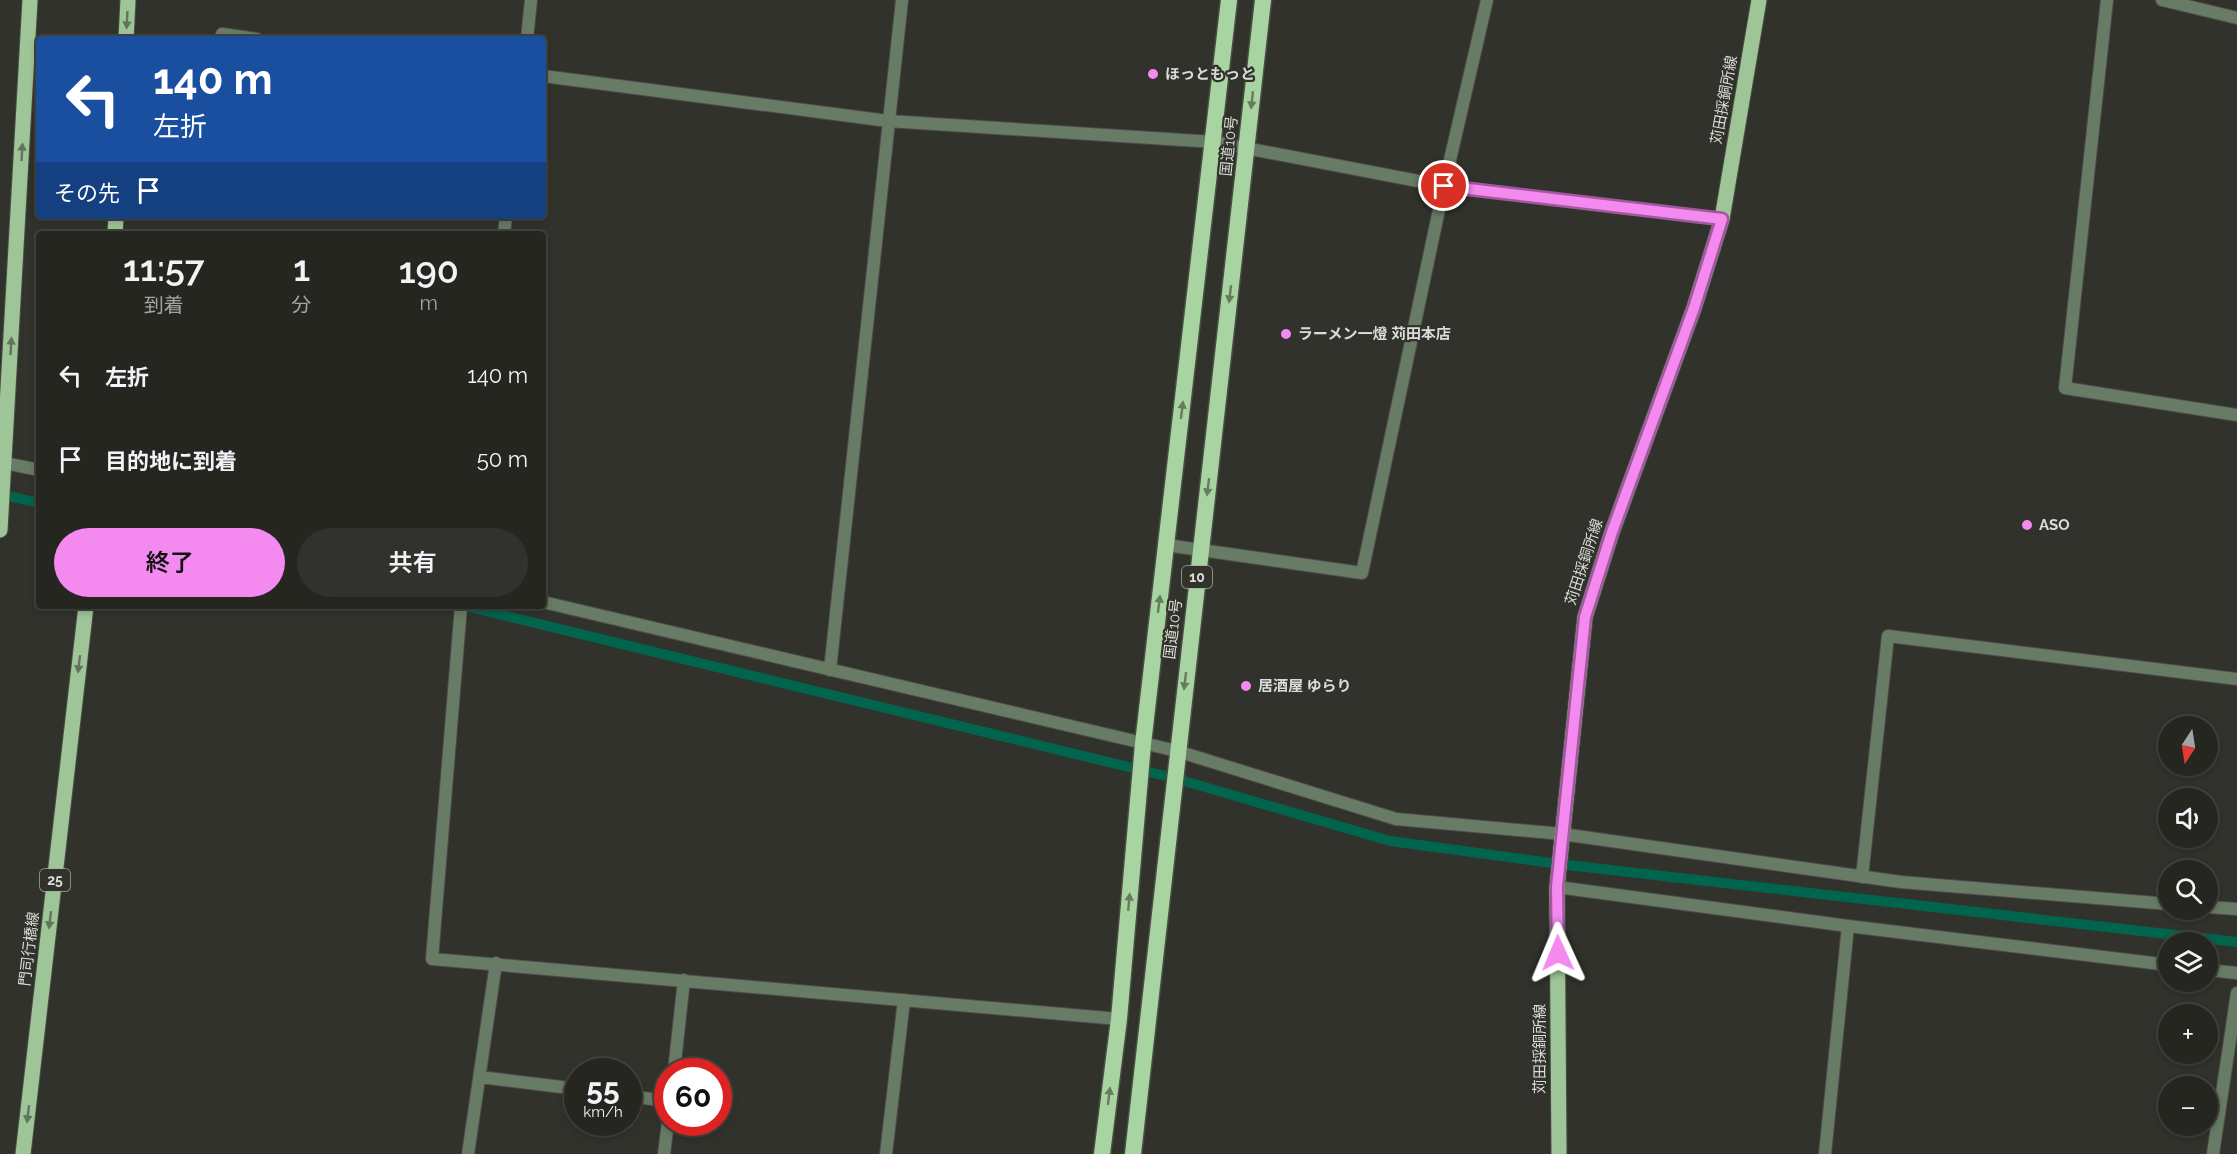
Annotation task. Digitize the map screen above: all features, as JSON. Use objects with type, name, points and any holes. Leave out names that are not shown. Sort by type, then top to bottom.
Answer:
[{"type":"highway","name":"国道10号","points":[[1102,1154],[1119,1019],[1143,744],[1229,0]]},
{"type":"highway","name":"国道10号","points":[[1133,1154],[1263,0]]},
{"type":"main road","points":[[0,531],[30,0]]},
{"type":"main road","points":[[126,36],[129,0]]},
{"type":"main road","name":"苅田採銅所線","points":[[1558,1154],[1557,887],[1585,617],[1616,521],[1694,308],[1722,219],[1759,0]]},
{"type":"main road","name":"門司行橋線","points":[[23,1154],[86,609]]},
{"type":"street","points":[[527,36],[531,0]]},
{"type":"street","points":[[830,670],[902,0]]},
{"type":"street","points":[[1166,545],[1362,573],[1444,186],[1487,0]]},
{"type":"street","points":[[2107,0],[2065,388],[2237,415]]},
{"type":"street","points":[[2162,0],[2237,18]]},
{"type":"street","points":[[222,34],[236,36]]},
{"type":"street","points":[[546,76],[888,121],[1214,142],[1444,186],[1722,219]]},
{"type":"street","points":[[3,462],[36,469]]},
{"type":"street","points":[[546,603],[1177,751],[1396,819],[1562,834],[1901,882],[2158,902]]},
{"type":"street","points":[[462,609],[432,959],[1119,1019]]},
{"type":"street","points":[[1862,877],[1888,636],[2237,679]]},
{"type":"street","points":[[1557,887],[1848,926],[2158,964]]},
{"type":"street","points":[[2218,908],[2237,909]]},
{"type":"street","points":[[1825,1154],[1848,926]]},
{"type":"street","points":[[468,1154],[496,963]]},
{"type":"street","points":[[2218,971],[2237,973]]},
{"type":"street","points":[[675,1058],[684,980]]},
{"type":"street","points":[[2213,1154],[2237,993]]},
{"type":"street","points":[[886,1154],[904,1000]]},
{"type":"street","points":[[480,1077],[564,1087]]},
{"type":"street","points":[[664,1154],[666,1136]]},
{"type":"waterway","points":[[0,494],[36,502]]},
{"type":"waterway","points":[[477,609],[1174,778],[1390,841],[1559,864],[2237,942]]},
{"type":"place","name":"ほっともっと","points":[[1153,74]]},
{"type":"place","name":"ラーメン一燈 苅田本店","points":[[1286,334]]},
{"type":"place","name":"ASO","points":[[2027,525]]},
{"type":"place","name":"居酒屋 ゆらり","points":[[1246,686]]},
{"type":"route","points":[[1444,186],[1722,219],[1694,308],[1612,532],[1585,617],[1557,887],[1558,953]]}]
